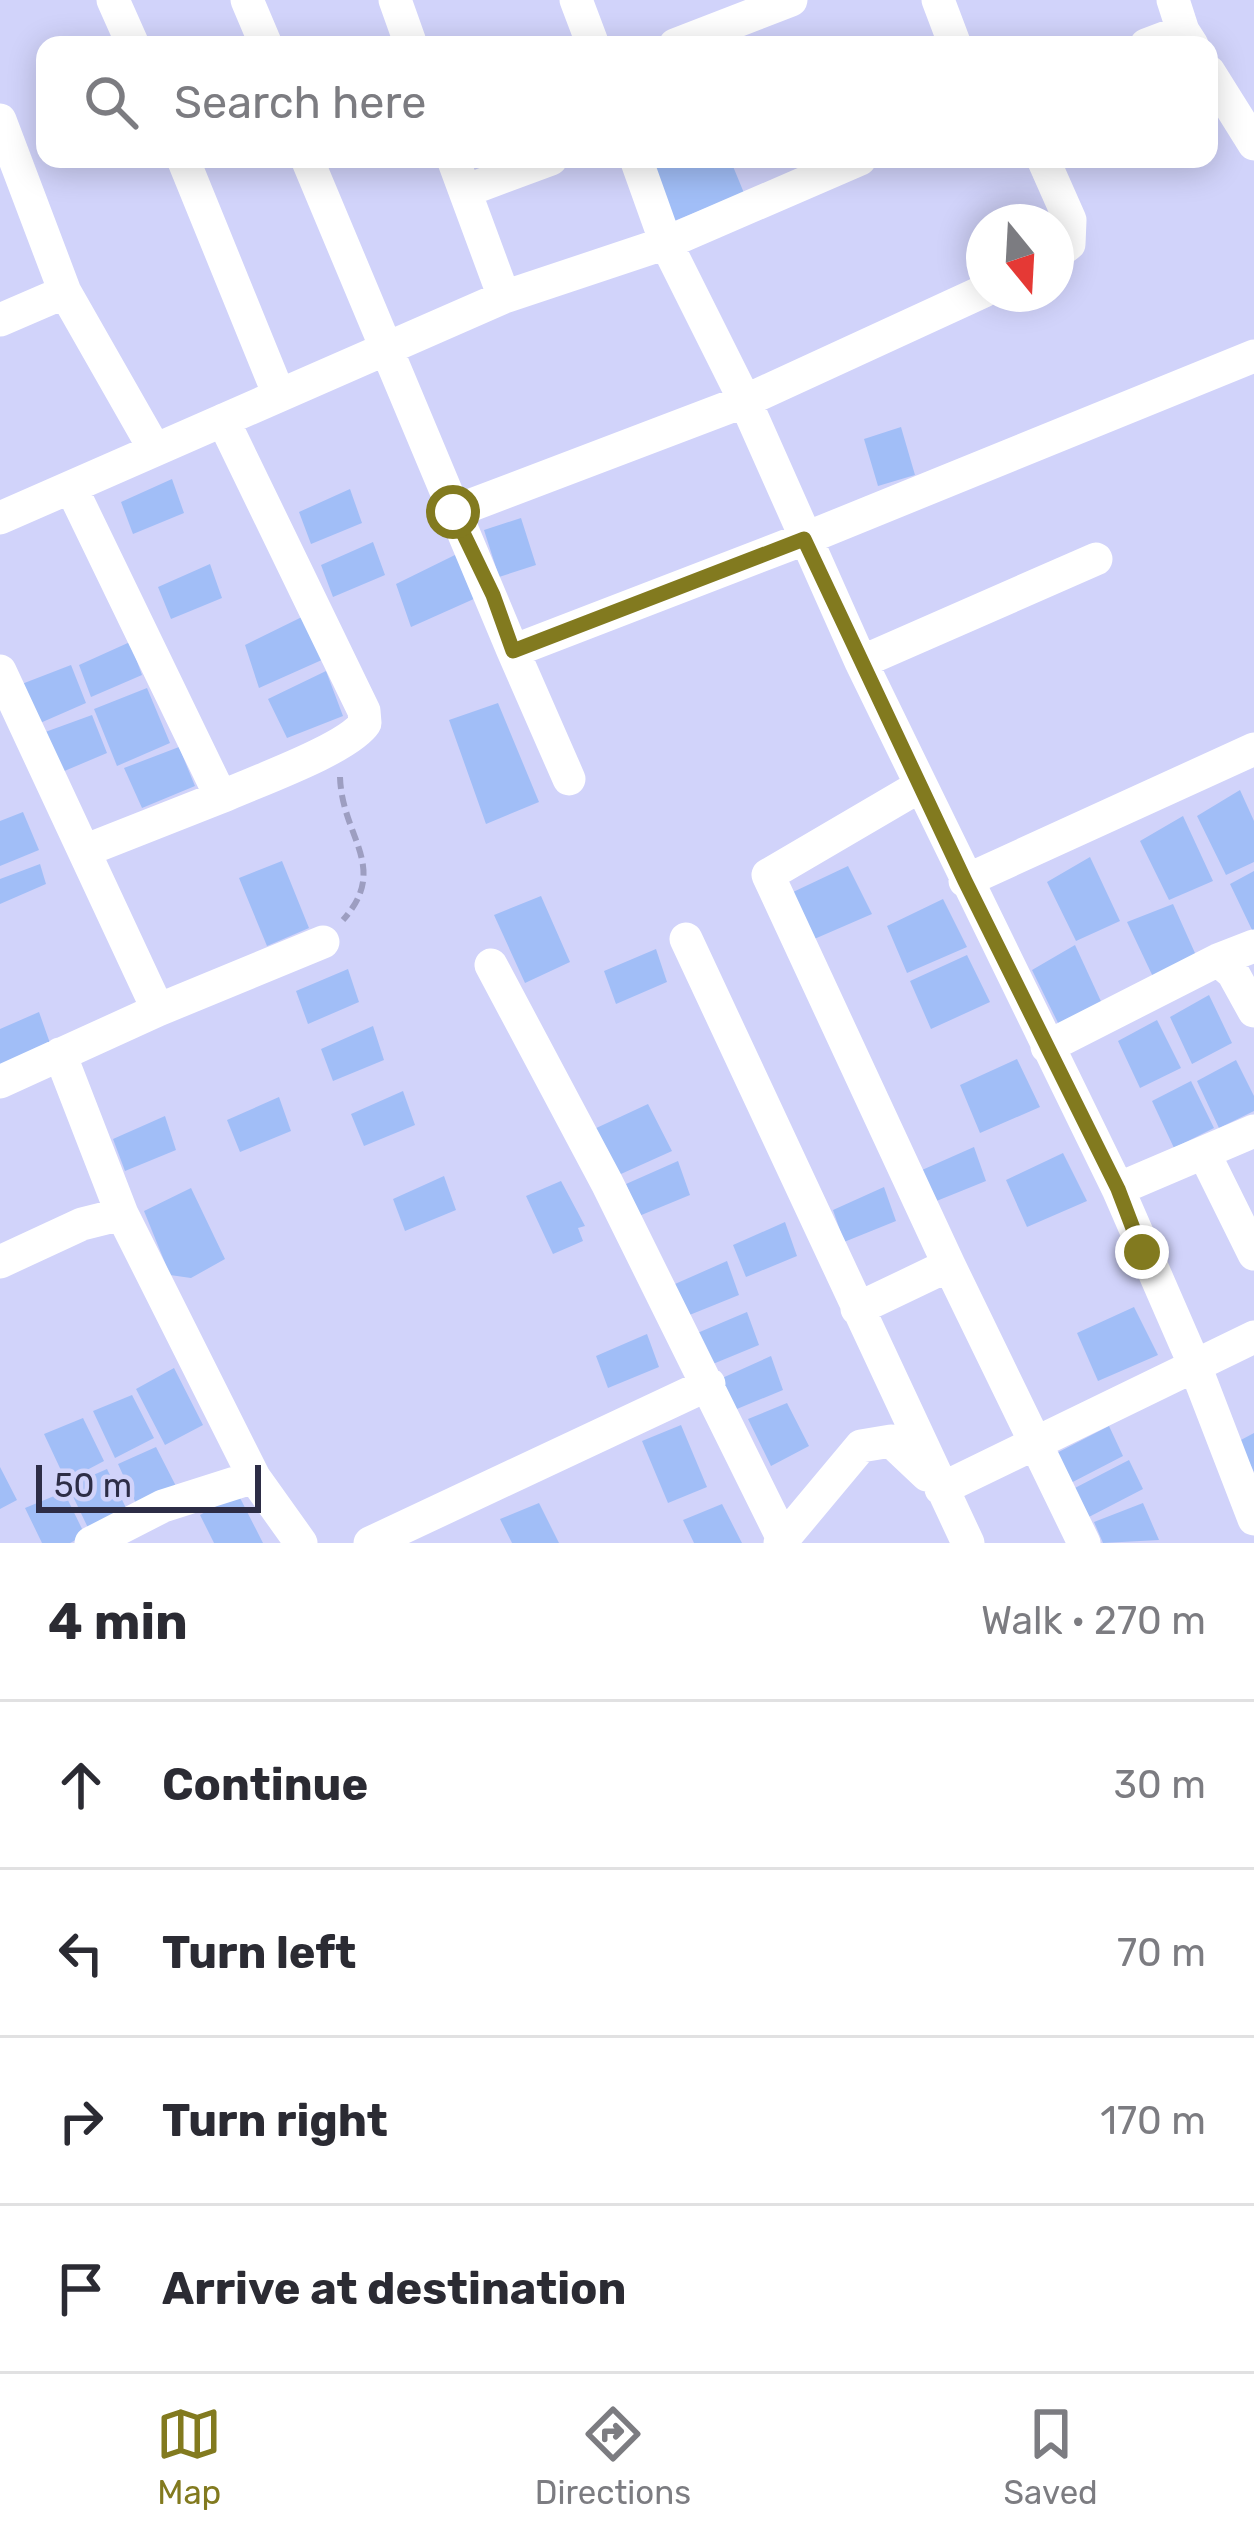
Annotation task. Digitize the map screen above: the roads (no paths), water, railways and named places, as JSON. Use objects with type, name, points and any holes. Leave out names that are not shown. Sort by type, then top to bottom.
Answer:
[{"type":"street","points":[[113,0],[129,36]]},
{"type":"street","points":[[247,0],[262,36]]},
{"type":"street","points":[[395,0],[408,36]]},
{"type":"street","points":[[576,0],[590,36]]},
{"type":"street","points":[[697,36],[791,0]]},
{"type":"street","points":[[938,0],[952,36]]},
{"type":"street","points":[[1218,86],[1254,144]]},
{"type":"street","points":[[0,120],[8,171],[65,292],[155,449]]},
{"type":"street","points":[[187,168],[279,395]]},
{"type":"street","points":[[312,168],[569,779]]},
{"type":"street","points":[[499,168],[459,175],[504,297]]},
{"type":"street","points":[[639,168],[666,243],[746,401],[861,662],[1118,1189],[1253,1515]]},
{"type":"street","points":[[0,518],[504,297],[666,243],[839,168]]},
{"type":"street","points":[[1047,168],[1063,204]]},
{"type":"street","points":[[0,320],[65,292]]},
{"type":"street","points":[[453,512],[746,401],[966,299]]},
{"type":"street","points":[[513,651],[1254,356]]},
{"type":"street","points":[[84,850],[221,797],[339,744],[358,734],[365,723],[364,711],[223,419]]},
{"type":"street","points":[[71,487],[221,797]]},
{"type":"street","points":[[861,662],[1096,559]]},
{"type":"street","points":[[0,671],[158,1010]]},
{"type":"street","points":[[965,881],[1254,749]]},
{"type":"street","points":[[920,786],[768,875],[1084,1543]]},
{"type":"street","points":[[686,939],[968,1543]]},
{"type":"street","points":[[0,1082],[158,1010],[323,943]]},
{"type":"street","points":[[1048,1047],[1254,946]]},
{"type":"street","points":[[1218,960],[1233,973],[1254,1011]]},
{"type":"street","points":[[491,965],[709,1384],[783,1542],[861,1446],[891,1441],[941,1489]]},
{"type":"street","points":[[60,1054],[122,1214],[254,1478],[301,1543]]},
{"type":"street","points":[[1118,1189],[1254,1131]]},
{"type":"street","points":[[1204,1153],[1254,1254]]},
{"type":"street","points":[[0,1262],[82,1224],[122,1214]]},
{"type":"street","points":[[857,1309],[949,1264]]},
{"type":"street","points":[[941,1489],[1254,1336]]},
{"type":"street","points":[[370,1543],[709,1384]]},
{"type":"street","points":[[91,1543],[163,1506],[254,1478]]}]
